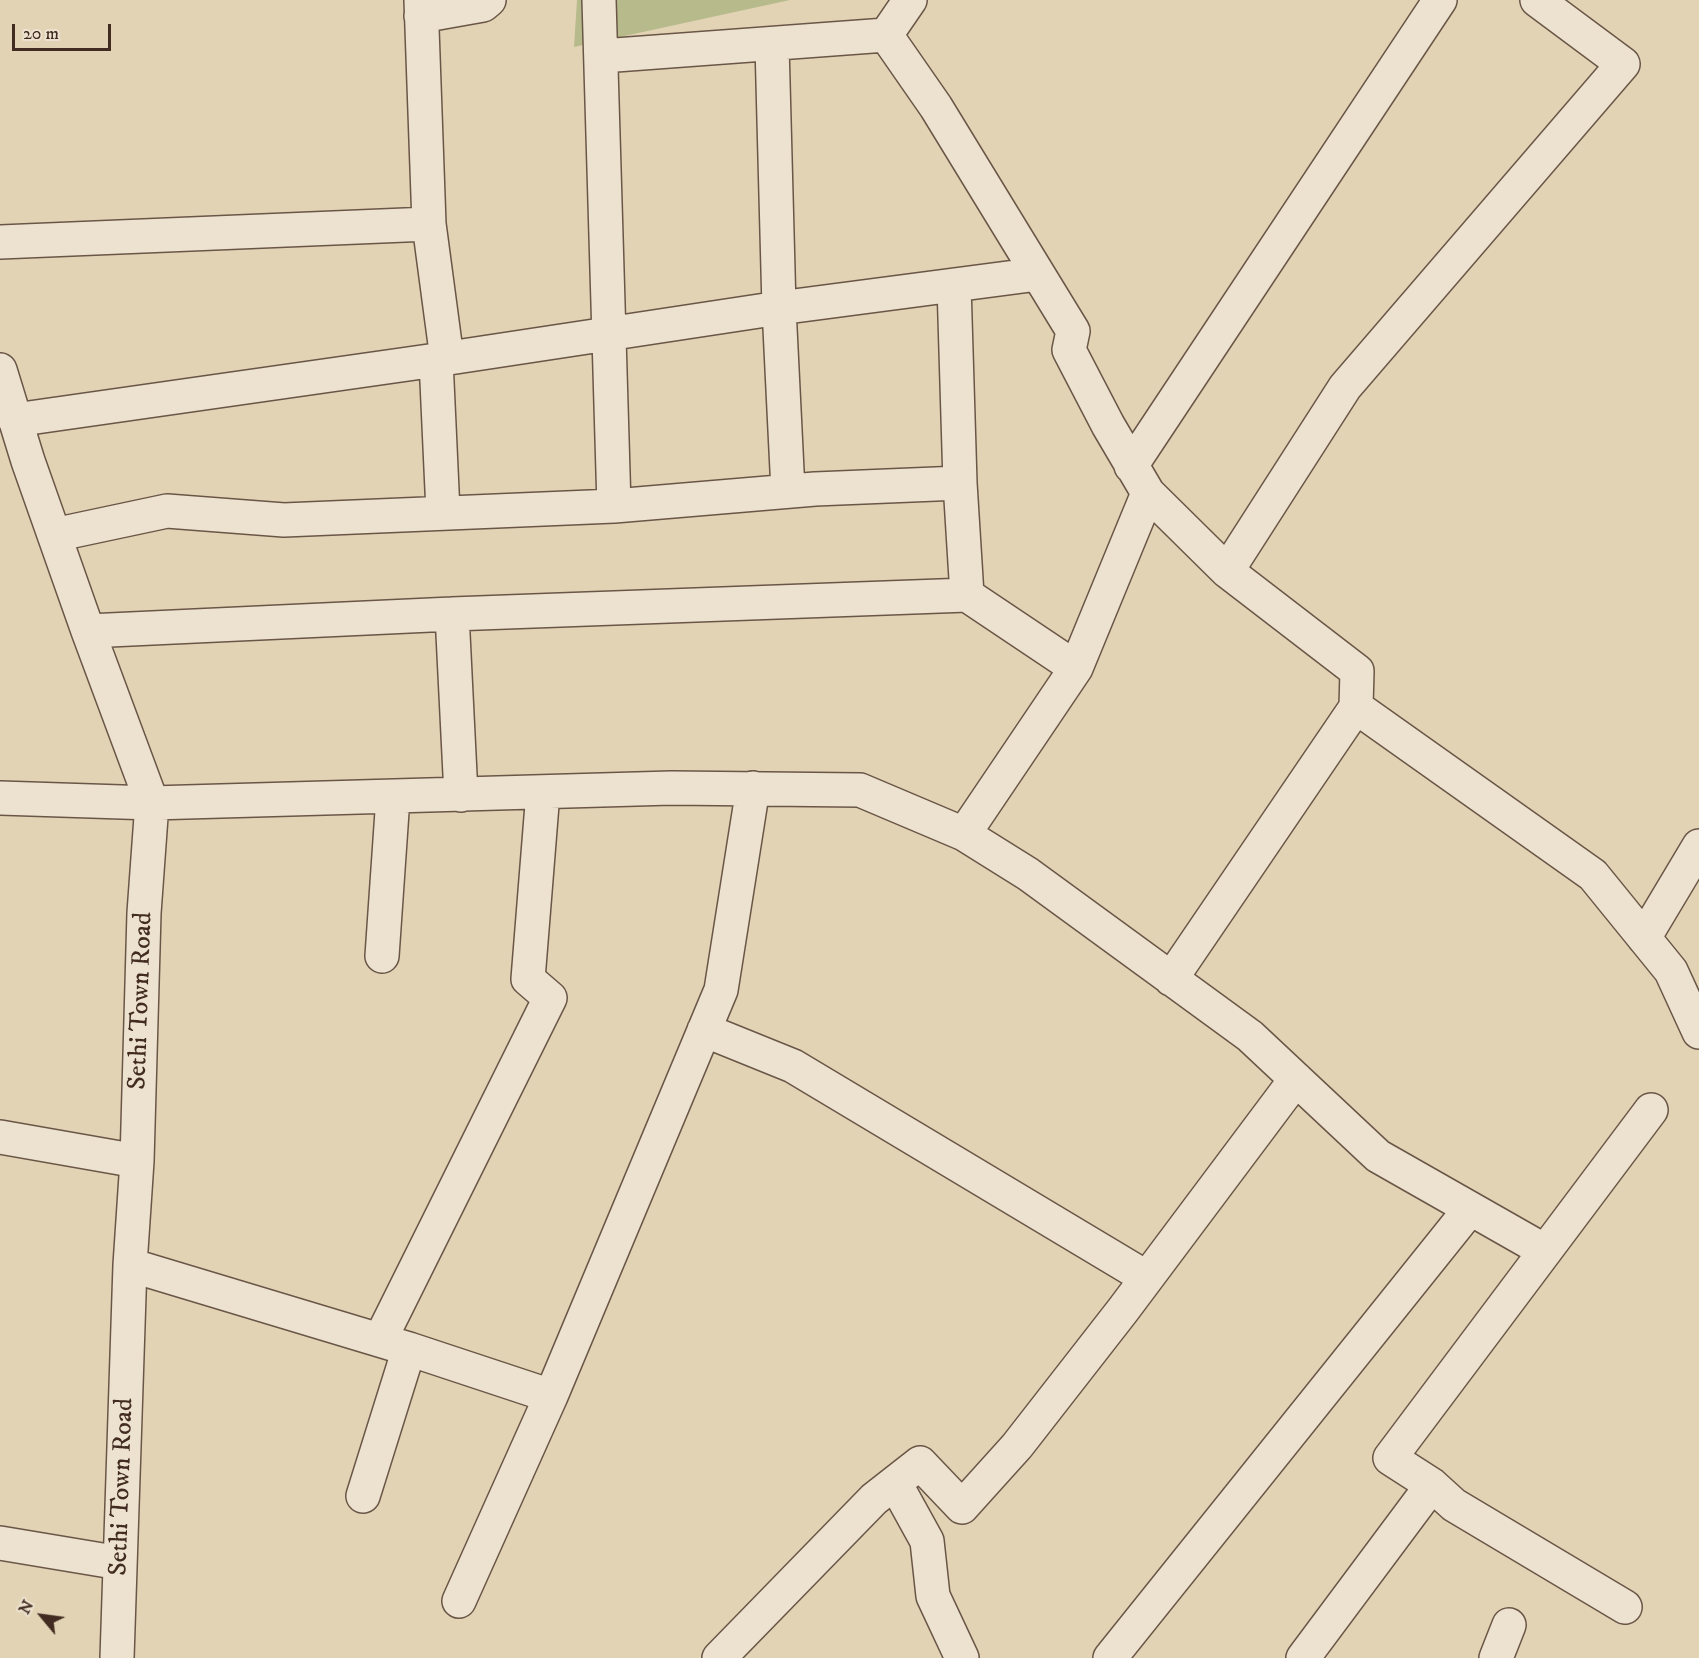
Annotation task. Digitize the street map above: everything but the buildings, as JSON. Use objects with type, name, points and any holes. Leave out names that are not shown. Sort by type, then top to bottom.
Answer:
[{"type":"street","points":[[443,512],[441,360],[429,224],[421,8],[483,6],[489,0]]},
{"type":"street","points":[[599,0],[614,506]]},
{"type":"street","points":[[886,35],[910,0]]},
{"type":"street","points":[[1131,466],[1440,0]]},
{"type":"street","points":[[1227,572],[1345,387],[1623,64],[1537,0]]},
{"type":"street","points":[[602,56],[886,35]]},
{"type":"street","points":[[886,35],[936,107],[1073,331],[1069,350],[1148,494],[1227,572],[1357,671],[1356,707],[1171,979]]},
{"type":"street","points":[[772,45],[779,308],[788,491]]},
{"type":"street","points":[[0,242],[429,224]]},
{"type":"street","points":[[15,420],[441,360],[609,332],[1038,274]]},
{"type":"street","points":[[954,285],[960,483],[967,595]]},
{"type":"street","name":"Sethi Town Road","points":[[0,370],[54,535],[152,803],[144,913],[137,1161],[130,1265],[117,1658]]},
{"type":"street","points":[[54,535],[167,511],[284,520],[614,506],[788,491],[960,483]]},
{"type":"street","points":[[964,834],[1076,668],[1148,494]]},
{"type":"street","points":[[88,631],[452,614],[967,595],[1076,668]]},
{"type":"street","points":[[452,614],[461,795]]},
{"type":"street","points":[[1356,707],[1593,875],[1671,971],[1699,1032]]},
{"type":"street","points":[[0,798],[152,803],[753,788],[860,790],[964,834],[1028,874],[1250,1036],[1378,1156],[1545,1251]]},
{"type":"street","points":[[459,1601],[551,1396],[720,990],[753,788]]},
{"type":"street","points":[[363,1496],[395,1345],[550,998],[528,979],[543,792]]},
{"type":"street","points":[[382,956],[393,797]]},
{"type":"street","points":[[1644,938],[1699,846]]},
{"type":"street","points":[[704,1030],[792,1066],[1148,1278]]},
{"type":"street","points":[[719,1658],[874,1499],[920,1463],[962,1507],[1017,1446],[1148,1278],[1296,1079]]},
{"type":"street","points":[[1625,1607],[1454,1505],[1432,1485],[1390,1458],[1652,1110]]},
{"type":"street","points":[[0,1137],[137,1161]]},
{"type":"street","points":[[1110,1658],[1470,1209]]},
{"type":"street","points":[[130,1265],[395,1345],[551,1396]]},
{"type":"street","points":[[895,1483],[927,1541],[933,1596],[962,1658]]},
{"type":"street","points":[[1303,1658],[1432,1485]]},
{"type":"street","points":[[0,1543],[120,1563]]},
{"type":"street","points":[[1496,1658],[1509,1625]]},
{"type":"green space","points":[[577,0],[790,0],[574,47]]}]
